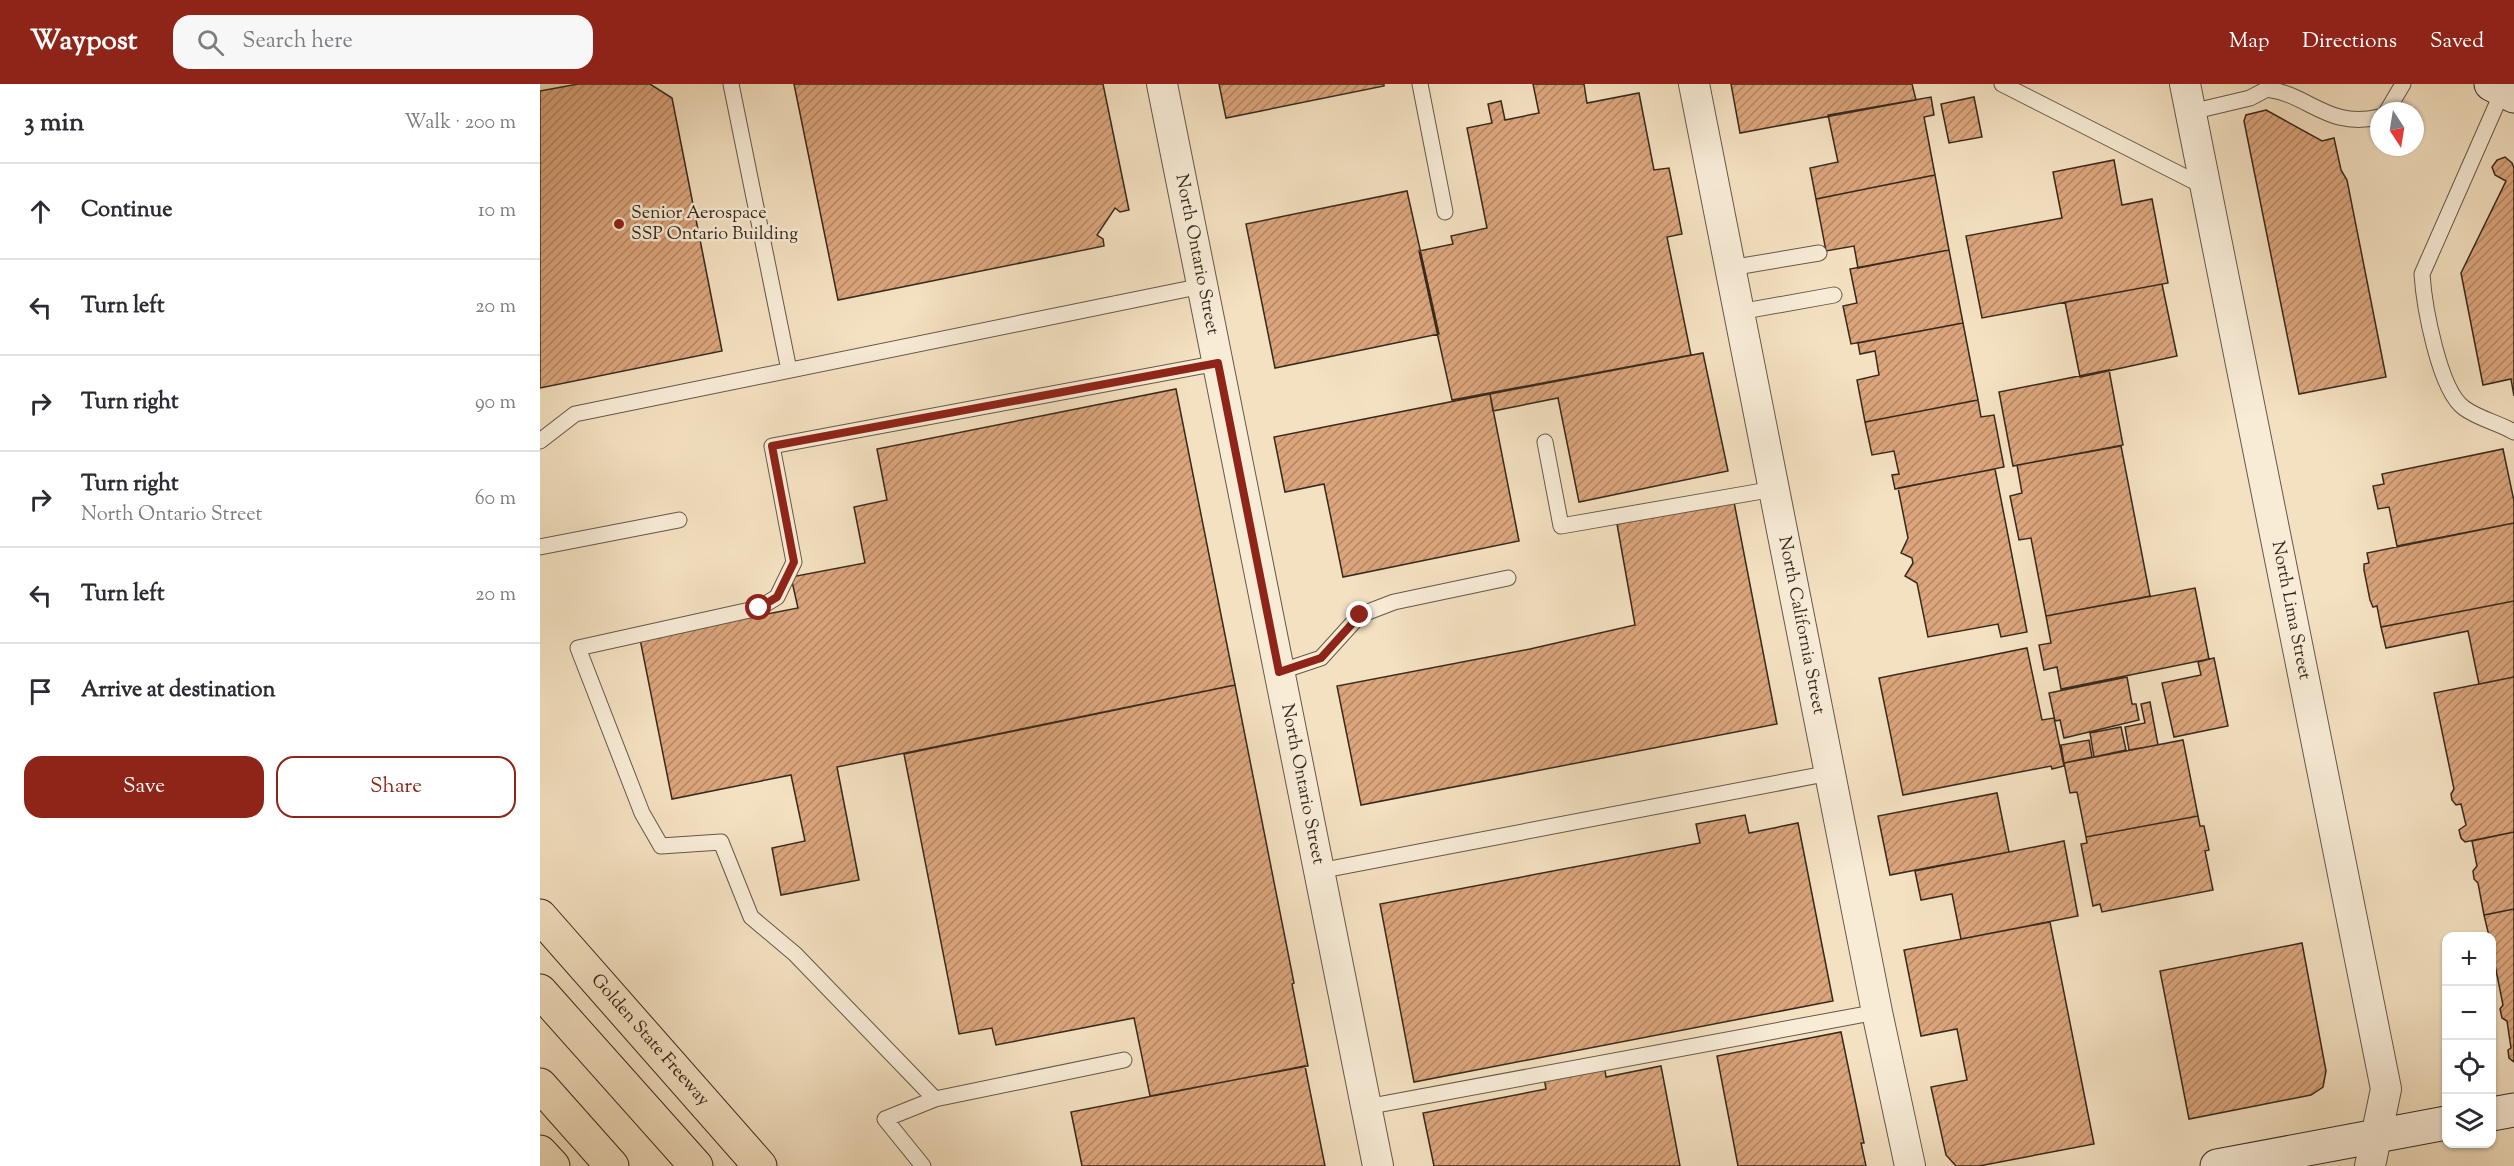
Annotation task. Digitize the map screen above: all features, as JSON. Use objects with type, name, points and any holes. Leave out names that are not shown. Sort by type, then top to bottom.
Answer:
[{"type":"highway","name":"Golden State Freeway","points":[[540,916],[760,1166]]},
{"type":"highway","points":[[540,991],[696,1166]]},
{"type":"highway","points":[[540,1085],[612,1166]]},
{"type":"highway","points":[[540,1152],[553,1166]]},
{"type":"street","name":"North Ontario Street","points":[[1162,84],[1378,1166]]},
{"type":"street","name":"North California Street","points":[[1694,84],[1876,1012],[1910,1166]]},
{"type":"street","name":"North Lima Street","points":[[2188,98],[2386,1089],[2373,1151]]},
{"type":"street","points":[[2496,1113],[2514,1110]]},
{"type":"street","points":[[2217,1166],[2373,1151],[2442,1125]]},
{"type":"lane","points":[[731,84],[789,370]]},
{"type":"lane","points":[[1420,84],[1445,212]]},
{"type":"lane","points":[[2002,84],[2206,187]]},
{"type":"lane","points":[[2392,102],[2403,84]]},
{"type":"lane","points":[[2188,98],[2250,98],[2267,88],[2340,118],[2361,122],[2370,120]]},
{"type":"lane","points":[[2503,90],[2422,274],[2424,301],[2442,374],[2452,392],[2463,408],[2514,432]]},
{"type":"lane","points":[[1730,268],[1819,253]]},
{"type":"lane","points":[[540,441],[575,414],[1202,286]]},
{"type":"lane","points":[[1739,312],[1834,295]]},
{"type":"lane","points":[[935,1099],[795,954],[751,917],[721,842],[661,846],[642,813],[578,648],[759,608],[777,597],[794,562],[772,446],[1218,363]]},
{"type":"lane","points":[[1545,442],[1561,526],[1774,489]]},
{"type":"lane","points":[[540,547],[679,520]]},
{"type":"lane","points":[[1279,672],[1321,658],[1360,615],[1394,602],[1508,578]]},
{"type":"lane","points":[[1319,870],[1830,773]]},
{"type":"lane","points":[[1366,1107],[1876,1012]]},
{"type":"lane","points":[[923,1166],[885,1119],[935,1099],[1124,1060]]},
{"type":"building","name":"Senior Aerospace SSP Ontario Building","points":[[578,84],[650,84],[672,98],[722,351],[540,388],[540,91]]},
{"type":"building","points":[[794,84],[1103,84],[1129,210],[1120,212],[1115,208],[1097,235],[1103,239],[1104,246],[838,300]]},
{"type":"building","points":[[1219,84],[1384,84],[1384,86],[1226,118]]},
{"type":"building","points":[[1533,84],[1584,84],[1587,103],[1639,93],[1654,170],[1669,168],[1682,234],[1667,237],[1691,355],[1452,400],[1419,251],[1453,244],[1451,236],[1487,228],[1467,128],[1492,123],[1488,104],[1501,101],[1505,120],[1539,113]]},
{"type":"building","points":[[1731,84],[1912,84],[1916,100],[1740,133]]},
{"type":"building","points":[[1931,97],[1934,115],[1924,117],[1935,175],[1816,199],[1810,168],[1838,162],[1828,115]]},
{"type":"building","points":[[1974,97],[1982,137],[1949,143],[1941,104]]},
{"type":"building","points":[[2266,110],[2322,141],[2334,138],[2341,170],[2347,180],[2386,377],[2299,394],[2244,121],[2246,115]]},
{"type":"building","points":[[2505,157],[2514,168],[2514,396],[2511,379],[2483,385],[2461,273],[2506,181],[2495,175],[2492,167],[2497,160]]},
{"type":"building","points":[[2114,160],[2122,205],[2152,199],[2168,283],[1982,318],[1966,236],[2062,218],[2053,172]]},
{"type":"building","points":[[1935,175],[1949,250],[1858,268],[1854,246],[1826,251],[1816,199]]},
{"type":"building","points":[[1407,191],[1439,334],[1275,368],[1246,224]]},
{"type":"building","points":[[1949,250],[1963,323],[1851,344],[1843,306],[1857,303],[1850,269]]},
{"type":"building","points":[[2162,284],[2177,356],[2080,377],[2065,302]]},
{"type":"building","points":[[1963,323],[1978,400],[1865,422],[1857,380],[1879,375],[1875,351],[1860,354],[1858,343]]},
{"type":"building","points":[[1703,353],[1728,471],[1579,502],[1558,398],[1493,411],[1490,394]]},
{"type":"building","points":[[2109,370],[2123,445],[2013,466],[1999,392]]},
{"type":"building","points":[[1176,389],[1235,685],[837,767],[859,880],[781,895],[772,848],[805,841],[791,775],[672,799],[640,639],[798,608],[791,577],[865,563],[854,507],[887,500],[877,449]]},
{"type":"building","points":[[1490,394],[1519,541],[1343,577],[1324,484],[1285,492],[1274,437]]},
{"type":"building","points":[[1978,400],[1981,417],[1994,415],[2004,467],[1895,489],[1892,475],[1899,474],[1894,451],[1872,455],[1865,422]]},
{"type":"building","points":[[2121,446],[2150,596],[2046,616],[2031,538],[2019,540],[2010,496],[2022,493],[2017,465]]},
{"type":"building","points":[[2503,449],[2514,501],[2514,523],[2397,546],[2389,507],[2378,509],[2373,486],[2384,484],[2382,474]]},
{"type":"building","points":[[1995,469],[2027,632],[2001,637],[1998,624],[1928,637],[1917,583],[1905,576],[1913,563],[1912,558],[1901,553],[1908,538],[1898,488]]},
{"type":"building","points":[[1734,502],[1777,724],[1361,805],[1337,686],[1530,649],[1635,625],[1617,524]]},
{"type":"building","points":[[2514,523],[2514,601],[2381,627],[2377,606],[2373,607],[2370,600],[2364,570],[2364,564],[2369,563],[2367,553]]},
{"type":"building","points":[[2195,588],[2209,659],[2061,689],[2057,667],[2044,670],[2039,645],[2051,643],[2046,616]]},
{"type":"building","points":[[2514,601],[2514,677],[2479,684],[2468,631],[2386,648],[2381,627]]},
{"type":"building","points":[[2027,648],[2042,720],[2054,718],[2064,766],[2052,769],[2051,766],[1903,795],[1879,678]]},
{"type":"building","points":[[2214,658],[2228,726],[2174,737],[2162,683],[2201,675],[2198,662]]},
{"type":"building","points":[[2127,677],[2132,704],[2136,704],[2139,720],[2064,738],[2060,720],[2055,721],[2049,693]]},
{"type":"building","points":[[2514,677],[2514,832],[2465,842],[2459,830],[2466,825],[2461,804],[2456,805],[2452,800],[2451,794],[2454,789],[2434,693]]},
{"type":"building","points":[[1235,685],[1294,983],[1292,984],[1308,1066],[1150,1096],[1134,1018],[996,1045],[992,1028],[959,1034],[904,754]]},
{"type":"building","points":[[2150,702],[2158,745],[2129,750],[2125,727],[2145,723],[2141,704]]},
{"type":"building","points":[[2121,727],[2126,750],[2094,757],[2090,733]]},
{"type":"building","points":[[2089,740],[2092,757],[2064,763],[2061,745]]},
{"type":"building","points":[[2183,740],[2198,816],[2086,837],[2077,792],[2070,793],[2064,763]]},
{"type":"building","points":[[1997,793],[2009,852],[1890,875],[1878,816]]},
{"type":"building","points":[[1745,815],[1749,833],[1798,823],[1833,1001],[1414,1082],[1380,904],[1700,843],[1696,824]]},
{"type":"building","points":[[2198,816],[2200,826],[2204,826],[2209,850],[2205,851],[2213,890],[2102,912],[2100,904],[2093,906],[2081,844],[2087,843],[2086,837]]},
{"type":"building","points":[[2514,832],[2514,909],[2484,915],[2478,883],[2474,879],[2473,871],[2477,866],[2472,841]]},
{"type":"building","points":[[2064,841],[2078,916],[1961,939],[1952,894],[1921,900],[1915,871]]},
{"type":"building","points":[[2514,909],[2514,1062],[2509,1058],[2508,1050],[2511,1048],[2507,1021],[2502,1018],[2500,1009],[2503,1005],[2496,970],[2496,932],[2488,932],[2484,915]]},
{"type":"building","points":[[2050,922],[2094,1144],[1979,1166],[1956,1166],[1946,1155],[1931,1087],[1967,1080],[1957,1029],[1921,1036],[1904,950]]},
{"type":"building","points":[[2302,943],[2326,1071],[2323,1087],[2311,1095],[2189,1119],[2160,971]]},
{"type":"building","points":[[1841,1032],[1864,1143],[1861,1143],[1866,1166],[1738,1166],[1717,1056]]},
{"type":"building","points":[[1305,1066],[1325,1166],[1082,1166],[1071,1112]]},
{"type":"building","points":[[1661,1066],[1680,1166],[1434,1166],[1423,1113],[1546,1089],[1544,1078],[1605,1070],[1606,1077]]},
{"type":"place","name":"Senior Aerospace SSP Ontario Building","points":[[619,224]]},
{"type":"route","points":[[759,608],[777,597],[794,562],[772,446],[1218,363],[1279,672],[1321,658],[1360,615]]}]
